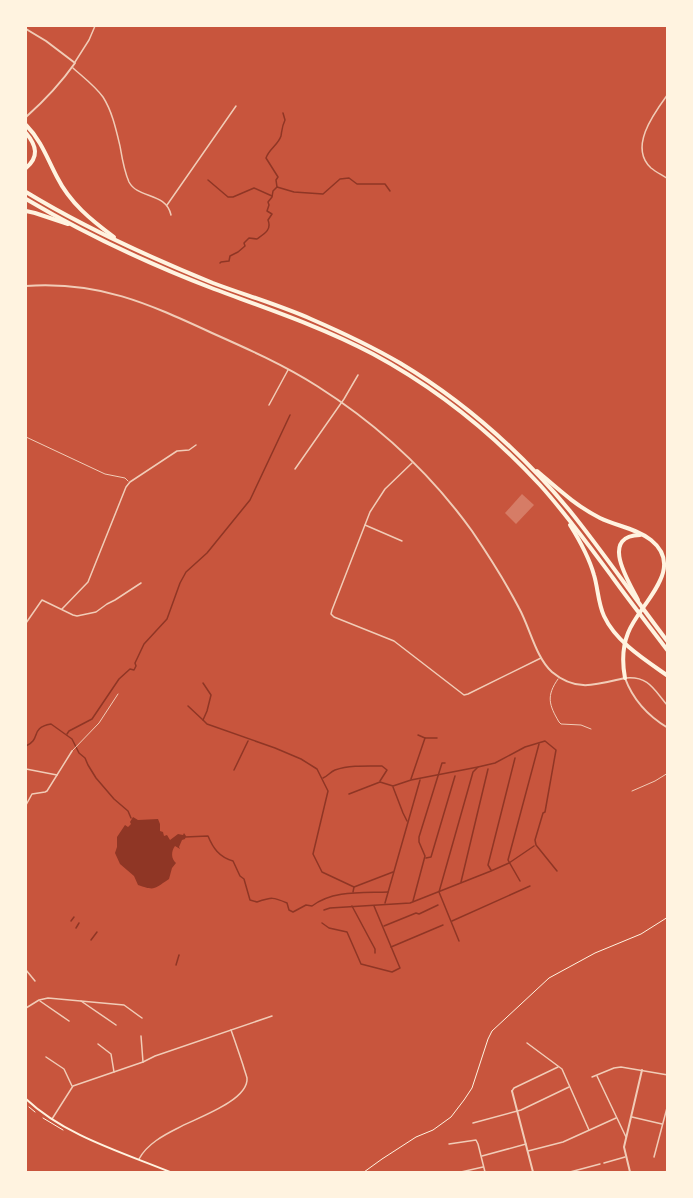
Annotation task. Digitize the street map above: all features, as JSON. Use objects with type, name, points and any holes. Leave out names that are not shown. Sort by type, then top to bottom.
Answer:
[{"type":"highway","points":[[26,125],[42,144],[57,177],[75,204],[92,221],[124,244]]},
{"type":"highway","points":[[26,134],[32,141],[35,153],[33,160],[26,168]]},
{"type":"highway","points":[[26,192],[71,218],[174,267],[309,318],[375,350],[431,383],[459,403],[583,509],[601,519],[644,535],[654,543],[664,563],[663,573],[655,590],[631,625],[624,643],[622,659],[625,678]]},
{"type":"highway","points":[[26,199],[77,227],[173,272],[340,337],[398,368],[427,387],[456,408],[520,464],[562,511],[668,642]]},
{"type":"highway","points":[[26,211],[77,227]]},
{"type":"highway","points":[[527,463],[569,510],[637,604]]},
{"type":"highway","points":[[562,511],[588,558],[605,618],[612,629],[624,643],[668,676]]},
{"type":"highway","points":[[644,535],[627,538],[620,547],[618,552],[621,567],[642,618],[668,651]]},
{"type":"main road","points":[[26,1099],[51,1119],[78,1134],[170,1173]]},
{"type":"street","points":[[26,117],[72,67],[95,26]]},
{"type":"street","points":[[26,29],[75,63]]},
{"type":"street","points":[[72,67],[98,91],[109,109],[130,184],[137,190],[155,196],[167,206],[171,215]]},
{"type":"street","points":[[668,94],[646,128],[643,149],[648,165],[668,179]]},
{"type":"street","points":[[167,206],[236,106]]},
{"type":"street","points":[[26,286],[81,287],[117,294],[146,303],[219,336],[315,385],[372,426],[412,462],[455,510],[488,555],[520,609],[541,658],[550,670],[573,684],[589,686],[625,678],[638,678],[646,681],[668,706]]},
{"type":"street","points":[[269,405],[289,370]]},
{"type":"street","points":[[295,469],[358,375]]},
{"type":"street","points":[[62,609],[88,582],[130,482],[177,451],[189,450],[196,445]]},
{"type":"street","points":[[412,462],[381,495],[369,512],[331,614],[389,638],[464,695],[541,658]]},
{"type":"street","points":[[364,525],[402,541]]},
{"type":"street","points":[[26,623],[42,600],[77,616],[96,612],[141,583]]},
{"type":"street","points":[[625,678],[642,707],[668,728]]},
{"type":"street","points":[[26,805],[32,794],[47,791],[72,752]]},
{"type":"street","points":[[26,769],[57,775]]},
{"type":"street","points":[[26,969],[35,981]]},
{"type":"street","points":[[26,1008],[39,1000],[48,998],[124,1005],[142,1018]]},
{"type":"street","points":[[39,1000],[69,1021]]},
{"type":"street","points":[[80,1001],[116,1025]]},
{"type":"street","points":[[51,1119],[73,1087],[272,1016]]},
{"type":"street","points":[[139,1160],[143,1151],[154,1142],[225,1105],[242,1091],[247,1079],[231,1030]]},
{"type":"street","points":[[141,1036],[143,1062]]},
{"type":"street","points":[[527,1043],[562,1069],[589,1130]]},
{"type":"street","points":[[98,1044],[111,1054],[114,1072]]},
{"type":"street","points":[[46,1057],[64,1069],[73,1087]]},
{"type":"street","points":[[533,1173],[512,1091],[559,1066]]},
{"type":"street","points":[[592,1077],[621,1067],[668,1076]]},
{"type":"street","points":[[630,1173],[624,1148],[642,1070]]},
{"type":"street","points":[[597,1075],[626,1137]]},
{"type":"street","points":[[473,1123],[517,1111],[570,1087]]},
{"type":"street","points":[[654,1157],[667,1106]]},
{"type":"street","points":[[632,1116],[662,1124]]},
{"type":"street","points":[[528,1151],[563,1142],[616,1118]]},
{"type":"street","points":[[449,1144],[476,1140],[485,1173]]},
{"type":"street","points":[[481,1156],[526,1144]]},
{"type":"street","points":[[604,1163],[626,1157]]},
{"type":"street","points":[[570,1173],[600,1164]]},
{"type":"street","points":[[461,1173],[484,1167]]},
{"type":"lane","points":[[26,437],[105,474],[125,478],[130,482]]},
{"type":"lane","points":[[560,678],[552,690],[550,699],[559,722],[591,729]]},
{"type":"lane","points":[[72,752],[99,723],[118,694]]},
{"type":"lane","points":[[632,792],[668,773]]},
{"type":"path","points":[[364,1173],[416,1137],[433,1130],[451,1117],[472,1088],[492,1031],[545,981],[595,953],[641,934],[668,917]]},
{"type":"shaded area","points":[[133,817],[138,820],[158,819],[160,831],[170,840],[178,834],[183,835],[184,833],[186,836],[182,840],[180,849],[175,846],[173,850],[172,857],[176,863],[169,879],[154,888],[138,885],[134,876],[120,864],[115,853],[117,837],[125,825],[128,827],[131,824]]},
{"type":"building","points":[[522,494],[534,505],[516,524],[505,513]]},
{"type":"waterway","points":[[277,187],[278,177],[266,158],[281,136],[285,120],[283,113]]},
{"type":"waterway","points":[[220,263],[229,261],[230,256],[245,246],[244,243],[249,238],[257,239],[267,231],[268,220],[272,214],[267,211],[268,202],[277,187],[294,192],[323,194],[340,179],[349,178],[357,184],[385,184],[390,191]]},
{"type":"waterway","points":[[208,180],[228,197],[254,188],[272,196]]},
{"type":"waterway","points":[[67,734],[92,719],[119,679],[130,669],[134,670],[144,644],[167,619],[186,572],[207,553],[250,500],[290,415]]},
{"type":"waterway","points":[[203,683],[211,695],[203,720],[207,724],[275,748],[317,769],[328,791],[313,854],[322,872],[354,887]]},
{"type":"waterway","points":[[188,706],[203,720]]},
{"type":"waterway","points":[[26,746],[34,740],[40,728],[51,724],[72,739],[96,778],[128,811],[131,818]]},
{"type":"waterway","points":[[418,735],[425,738],[437,738]]},
{"type":"waterway","points":[[411,779],[425,738]]},
{"type":"waterway","points":[[234,770],[248,741]]},
{"type":"waterway","points":[[349,794],[380,782],[393,786],[411,780],[495,763],[525,747],[545,741],[556,750],[545,812],[535,840],[536,845],[557,871]]},
{"type":"waterway","points":[[520,881],[508,860],[539,744]]},
{"type":"waterway","points":[[491,870],[488,865],[515,758]]},
{"type":"waterway","points":[[413,901],[425,856],[419,837],[442,763],[445,763]]},
{"type":"waterway","points":[[323,778],[341,768],[382,766],[387,770],[380,781]]},
{"type":"waterway","points":[[459,941],[439,892],[473,772],[478,767]]},
{"type":"waterway","points":[[461,882],[488,769]]},
{"type":"waterway","points":[[426,858],[431,857],[455,776]]},
{"type":"waterway","points":[[385,903],[420,780]]},
{"type":"waterway","points":[[393,787],[407,821]]},
{"type":"waterway","points":[[185,837],[208,836],[217,852],[233,861],[240,876],[244,879],[250,900],[257,902],[272,898],[287,903],[289,910],[293,912],[306,905],[312,906],[338,895],[388,892]]},
{"type":"waterway","points":[[324,910],[410,903],[509,863],[534,846]]},
{"type":"waterway","points":[[353,892],[354,887],[393,872]]},
{"type":"waterway","points":[[452,921],[530,886]]},
{"type":"waterway","points":[[384,926],[438,905]]},
{"type":"waterway","points":[[352,906],[375,953]]},
{"type":"waterway","points":[[322,923],[329,928],[347,932],[361,964],[392,972],[400,968],[374,906]]},
{"type":"waterway","points":[[71,921],[74,917]]},
{"type":"waterway","points":[[76,928],[79,923]]},
{"type":"waterway","points":[[391,947],[443,925]]},
{"type":"waterway","points":[[91,940],[97,932]]},
{"type":"waterway","points":[[176,965],[179,955]]}]
